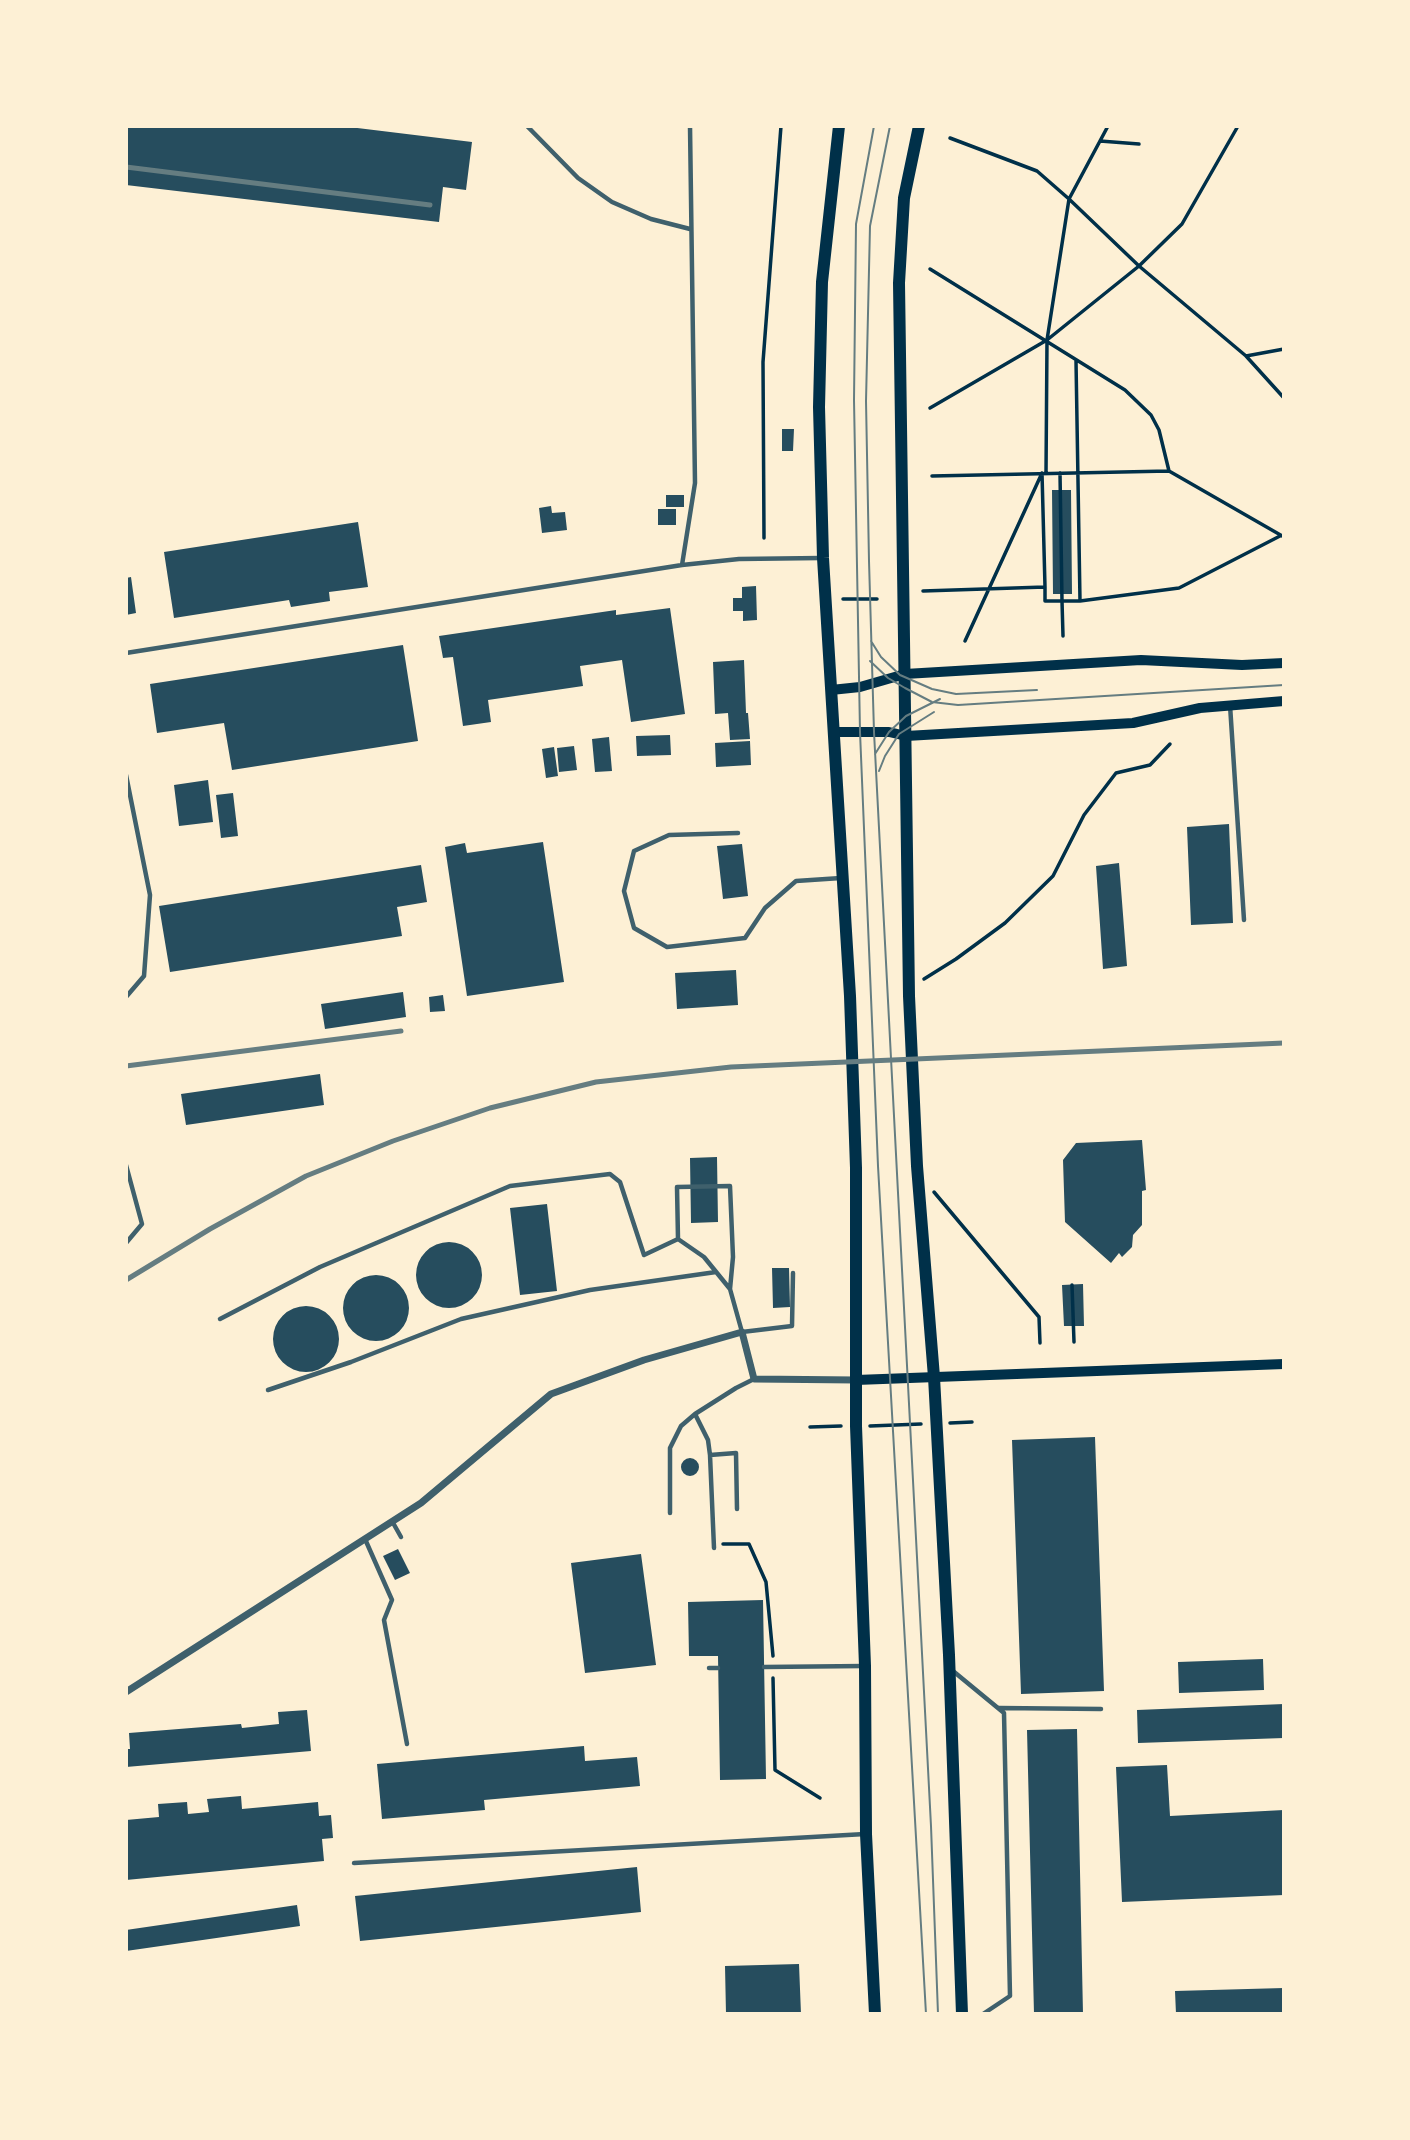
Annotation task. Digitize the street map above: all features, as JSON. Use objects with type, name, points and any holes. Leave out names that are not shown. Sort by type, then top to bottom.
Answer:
[{"type":"main road","points":[[839,126],[822,282],[819,407],[823,558],[850,996],[856,1168],[856,1426],[865,1665],[866,1834],[875,2014]]},
{"type":"main road","points":[[919,126],[904,198],[899,283],[909,996],[917,1166],[934,1377],[950,1668],[962,2014]]},
{"type":"main road","points":[[831,690],[860,687],[905,674],[1141,660],[1242,665],[1284,663]]},
{"type":"main road","points":[[833,733],[874,732],[906,736],[1133,723],[1200,708],[1284,701]]},
{"type":"main road","points":[[856,1380],[1284,1364]]},
{"type":"street","points":[[126,1692],[421,1503],[551,1394],[644,1360],[742,1332],[754,1379],[856,1380]]},
{"type":"lane","points":[[528,126],[578,178],[612,202],[651,219],[690,229]]},
{"type":"lane","points":[[682,565],[695,483],[690,126]]},
{"type":"lane","points":[[126,653],[682,565],[739,559],[823,558]]},
{"type":"lane","points":[[1230,704],[1244,920]]},
{"type":"lane","points":[[126,775],[150,895],[144,976],[126,997]]},
{"type":"lane","points":[[738,833],[669,835],[634,850],[624,891],[634,928],[667,947],[745,938],[765,908],[796,881],[843,877]]},
{"type":"lane","points":[[126,1165],[142,1224],[126,1243]]},
{"type":"lane","points":[[220,1319],[320,1267],[510,1186],[610,1174],[620,1182],[644,1255],[678,1238]]},
{"type":"lane","points":[[678,1238],[677,1187],[730,1186],[733,1257],[730,1289],[742,1332],[792,1326],[793,1273]]},
{"type":"lane","points":[[678,1238],[704,1257],[730,1289]]},
{"type":"lane","points":[[268,1390],[351,1362],[461,1319],[590,1290],[716,1272]]},
{"type":"lane","points":[[670,1513],[670,1448],[681,1426],[695,1414],[754,1379]]},
{"type":"lane","points":[[695,1414],[708,1440],[713,1548]]},
{"type":"lane","points":[[710,1455],[736,1453],[737,1509]]},
{"type":"lane","points":[[392,1521],[401,1537]]},
{"type":"lane","points":[[365,1539],[393,1601],[384,1620],[407,1744]]},
{"type":"lane","points":[[764,1667],[865,1665]]},
{"type":"lane","points":[[709,1668],[718,1668]]},
{"type":"lane","points":[[950,1668],[1004,1713],[1010,1996],[983,2014]]},
{"type":"lane","points":[[998,1708],[1101,1709]]},
{"type":"lane","points":[[354,1863],[866,1834]]},
{"type":"path","points":[[764,538],[763,362],[781,126]]},
{"type":"path","points":[[1108,126],[1069,199],[1047,341],[1045,601],[1080,601],[1179,588],[1282,536]]},
{"type":"path","points":[[930,408],[1047,341],[1139,266],[1182,224],[1238,126]]},
{"type":"path","points":[[950,138],[1037,171],[1139,266],[1247,356],[1284,398]]},
{"type":"path","points":[[1100,141],[1139,144]]},
{"type":"path","points":[[930,269],[1125,390],[1151,415],[1162,438],[1169,471]]},
{"type":"path","points":[[1247,356],[1284,349]]},
{"type":"path","points":[[1076,360],[1080,601]]},
{"type":"path","points":[[932,476],[1169,471],[1282,536]]},
{"type":"path","points":[[1060,472],[1063,635]]},
{"type":"path","points":[[965,641],[1044,473]]},
{"type":"path","points":[[923,591],[1045,587]]},
{"type":"path","points":[[843,599],[877,599]]},
{"type":"path","points":[[921,980],[957,959],[1005,923],[1053,876],[1084,815],[1116,773],[1150,765],[1170,744]]},
{"type":"path","points":[[928,1186],[1039,1317],[1040,1343]]},
{"type":"path","points":[[1072,1285],[1074,1342]]},
{"type":"path","points":[[810,1427],[972,1422]]},
{"type":"building","points":[[126,126],[341,126],[472,142],[466,190],[443,187],[439,222],[126,185]]},
{"type":"building","points":[[782,429],[794,429],[793,451],[782,451]]},
{"type":"building","points":[[1052,490],[1071,490],[1072,594],[1053,594]]},
{"type":"building","points":[[666,495],[684,495],[684,507],[666,507]]},
{"type":"building","points":[[551,506],[552,513],[565,512],[567,530],[542,533],[539,508]]},
{"type":"building","points":[[658,509],[676,509],[676,525],[658,525]]},
{"type":"building","points":[[358,522],[368,587],[329,592],[330,601],[291,607],[289,600],[174,618],[164,552]]},
{"type":"building","points":[[131,577],[136,613],[126,615],[126,578]]},
{"type":"building","points":[[756,586],[757,620],[743,621],[743,611],[733,611],[733,598],[742,598],[742,587]]},
{"type":"building","points":[[670,608],[685,714],[631,722],[622,660],[580,666],[583,686],[488,700],[491,722],[463,726],[453,657],[443,658],[439,636],[616,610],[616,615]]},
{"type":"building","points":[[403,645],[418,741],[232,770],[224,723],[157,733],[150,684]]},
{"type":"building","points":[[744,660],[750,739],[730,740],[728,713],[715,714],[713,662]]},
{"type":"building","points":[[670,735],[671,755],[637,756],[636,736]]},
{"type":"building","points":[[609,737],[612,771],[595,772],[592,739]]},
{"type":"building","points":[[750,741],[751,765],[716,767],[715,743]]},
{"type":"building","points":[[574,746],[577,770],[559,772],[557,748]]},
{"type":"building","points":[[554,747],[558,776],[546,778],[542,749]]},
{"type":"building","points":[[208,780],[213,822],[179,826],[174,785]]},
{"type":"building","points":[[233,793],[238,836],[221,838],[216,795]]},
{"type":"building","points":[[1229,824],[1233,923],[1191,925],[1187,827]]},
{"type":"building","points":[[543,842],[564,982],[467,996],[445,847],[465,843],[467,853]]},
{"type":"building","points":[[742,844],[748,896],[723,899],[717,846]]},
{"type":"building","points":[[1119,863],[1127,966],[1103,969],[1096,866]]},
{"type":"building","points":[[421,865],[427,902],[397,907],[402,936],[170,972],[159,906]]},
{"type":"building","points":[[736,970],[738,1005],[677,1009],[675,973]]},
{"type":"building","points":[[403,992],[406,1017],[325,1029],[321,1004]]},
{"type":"building","points":[[443,995],[445,1011],[430,1012],[429,997]]},
{"type":"building","points":[[320,1074],[324,1105],[186,1125],[181,1094]]},
{"type":"building","points":[[1142,1140],[1146,1190],[1142,1191],[1142,1225],[1133,1235],[1132,1247],[1122,1257],[1119,1253],[1111,1263],[1065,1222],[1063,1160],[1076,1143]]},
{"type":"building","points":[[717,1157],[718,1222],[691,1223],[690,1158]]},
{"type":"building","points":[[547,1204],[557,1291],[520,1295],[510,1208]]},
{"type":"building","points":[[449,1242],[462,1245],[472,1252],[479,1262],[482,1275],[479,1288],[472,1298],[462,1305],[449,1308],[436,1305],[426,1298],[419,1288],[416,1275],[419,1262],[426,1252],[436,1245]]},
{"type":"building","points":[[772,1268],[789,1268],[790,1307],[773,1308]]},
{"type":"building","points":[[376,1275],[389,1277],[399,1285],[407,1295],[407,1321],[399,1331],[389,1339],[376,1341],[363,1339],[353,1331],[345,1321],[343,1308],[345,1295],[353,1285],[363,1277]]},
{"type":"building","points":[[1083,1284],[1084,1326],[1064,1326],[1062,1285]]},
{"type":"building","points":[[306,1306],[319,1308],[329,1316],[337,1326],[337,1352],[329,1362],[319,1370],[306,1372],[293,1370],[283,1362],[275,1352],[273,1339],[275,1326],[283,1316],[293,1308]]},
{"type":"building","points":[[1095,1437],[1104,1691],[1021,1694],[1012,1440]]},
{"type":"building","points":[[690,1458],[696,1461],[699,1467],[696,1473],[690,1476],[684,1473],[681,1467],[684,1461]]},
{"type":"building","points":[[398,1549],[410,1573],[395,1580],[383,1556]]},
{"type":"building","points":[[641,1554],[656,1665],[585,1673],[571,1563]]},
{"type":"building","points":[[763,1600],[766,1779],[720,1780],[718,1656],[689,1656],[688,1602]]},
{"type":"building","points":[[1263,1659],[1264,1690],[1179,1693],[1178,1662]]},
{"type":"building","points":[[1284,1704],[1284,1738],[1138,1743],[1137,1710]]},
{"type":"building","points":[[307,1710],[311,1751],[126,1767],[126,1749],[130,1749],[129,1733],[241,1724],[242,1728],[279,1724],[278,1712]]},
{"type":"building","points":[[1077,1729],[1083,2014],[1034,2014],[1027,1730]]},
{"type":"building","points":[[584,1746],[585,1761],[637,1757],[640,1786],[484,1800],[485,1810],[382,1819],[377,1764]]},
{"type":"building","points":[[1167,1765],[1170,1816],[1284,1810],[1284,1895],[1122,1902],[1116,1767]]},
{"type":"building","points":[[241,1796],[242,1809],[318,1802],[319,1816],[331,1815],[333,1838],[322,1839],[324,1861],[126,1880],[126,1820],[159,1817],[158,1804],[187,1802],[188,1814],[209,1812],[207,1799]]},
{"type":"building","points":[[637,1867],[641,1912],[360,1941],[355,1896]]},
{"type":"building","points":[[297,1905],[300,1926],[126,1951],[126,1930]]},
{"type":"building","points":[[799,1964],[801,2014],[726,2014],[725,1966]]},
{"type":"building","points":[[1284,1988],[1282,2014],[1176,2014],[1175,1991]]},
{"type":"tram line","points":[[874,126],[856,224],[854,400],[860,732],[878,1166],[926,2014]]},
{"type":"tram line","points":[[890,126],[870,226],[866,401],[869,561],[874,732],[931,1826],[938,2014]]},
{"type":"tram line","points":[[871,641],[881,657],[900,675],[932,689],[956,694],[1037,690]]},
{"type":"tram line","points":[[870,661],[888,678],[932,702],[958,705],[1284,685]]},
{"type":"tram line","points":[[875,754],[889,732],[906,716],[940,699]]},
{"type":"tram line","points":[[879,771],[899,734],[934,712]]},
{"type":"railway","points":[[126,167],[430,205]]},
{"type":"railway","points":[[126,1066],[401,1031]]},
{"type":"railway","points":[[126,1280],[210,1229],[306,1176],[393,1141],[490,1108],[596,1082],[731,1067],[1284,1043]]}]
